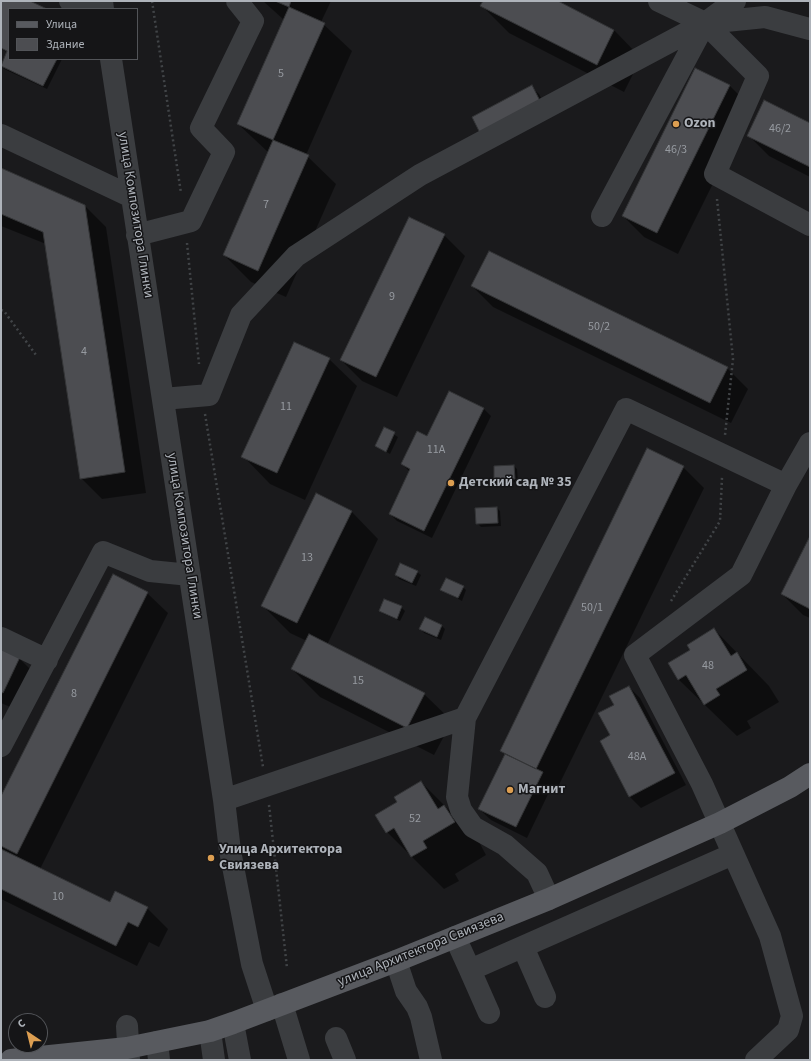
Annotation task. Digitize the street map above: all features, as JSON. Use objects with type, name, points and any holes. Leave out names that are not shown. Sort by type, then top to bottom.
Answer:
[{"type":"main road","name":"улица Архитектора Свиязева","points":[[10,1060],[158,1051],[396,961],[549,899],[720,823],[790,787],[810,774]]},
{"type":"street","points":[[70,1],[86,8]]},
{"type":"street","points":[[138,235],[191,221],[224,152],[201,128],[253,21],[237,1]]},
{"type":"street","points":[[659,1],[705,23],[758,76],[715,174],[810,225]]},
{"type":"street","points":[[163,400],[210,395],[241,315],[296,256],[420,175],[705,23],[735,1]]},
{"type":"street","points":[[705,23],[765,17],[810,29]]},
{"type":"street","points":[[602,216],[705,23]]},
{"type":"street","name":"улица Композитора Глинки","points":[[111,60],[224,800],[230,851],[252,964],[299,1060]]},
{"type":"street","points":[[1,135],[132,197]]},
{"type":"street","points":[[549,899],[537,873],[505,845],[473,827],[462,810],[457,797],[465,718],[626,409],[786,485]]},
{"type":"street","points":[[756,1060],[788,1030],[792,1016],[770,936],[702,784],[635,655],[741,575],[786,485],[810,443]]},
{"type":"street","points":[[1,746],[103,552],[150,571],[190,575]]},
{"type":"street","points":[[1,638],[47,660]]},
{"type":"street","points":[[224,800],[267,787],[465,718]]},
{"type":"street","points":[[470,970],[734,854]]},
{"type":"street","points":[[455,937],[489,1013]]},
{"type":"street","points":[[523,947],[545,997]]},
{"type":"street","points":[[396,961],[406,991],[417,1007],[421,1017],[431,1060]]},
{"type":"street","points":[[233,1022],[240,1060]]},
{"type":"street","points":[[127,1026],[128,1054]]},
{"type":"street","points":[[210,1031],[214,1060]]},
{"type":"street","points":[[336,1038],[345,1060]]},
{"type":"path","points":[[152,1],[185,222],[199,365]]},
{"type":"path","points":[[670,603],[720,521],[723,455],[733,359],[715,174]]},
{"type":"path","points":[[1,310],[36,355]]},
{"type":"path","points":[[202,397],[267,787],[287,968]]},
{"type":"building","points":[[1,1],[30,1],[45,8],[8,8],[8,60],[56,60],[43,86],[1,66],[7,51],[1,48]]},
{"type":"building","points":[[275,1],[291,1],[289,7]]},
{"type":"building","points":[[483,1],[558,1],[614,30],[597,65],[480,6]]},
{"type":"building","points":[[289,7],[325,23],[273,140],[237,124]]},
{"type":"building","points":[[695,68],[730,85],[657,233],[622,216]]},
{"type":"building","points":[[532,85],[540,101],[480,133],[472,117]]},
{"type":"building","points":[[764,100],[810,123],[810,167],[747,136]]},
{"type":"building","points":[[273,140],[309,155],[258,271],[223,255]]},
{"type":"building","points":[[1,168],[85,205],[125,472],[80,479],[43,232],[1,214]]},
{"type":"building","points":[[409,217],[445,234],[376,377],[340,360]]},
{"type":"building","points":[[489,251],[728,367],[710,403],[471,286]]},
{"type":"building","points":[[294,342],[330,358],[277,473],[241,457]]},
{"type":"building","points":[[449,391],[484,408],[424,531],[389,514],[410,469],[401,464],[417,431],[427,436]]},
{"type":"building","points":[[384,427],[395,432],[386,452],[375,446]]},
{"type":"building","points":[[647,448],[684,466],[536,769],[500,751]]},
{"type":"building","points":[[514,465],[515,479],[494,480],[494,466]]},
{"type":"building","points":[[316,493],[352,511],[297,623],[261,606]]},
{"type":"building","points":[[497,507],[498,523],[476,524],[475,508]]},
{"type":"building","points":[[810,536],[810,609],[781,594]]},
{"type":"building","points":[[400,563],[418,571],[412,583],[395,575]]},
{"type":"building","points":[[113,574],[148,592],[17,854],[1,846],[1,796]]},
{"type":"building","points":[[446,578],[464,586],[458,598],[440,590]]},
{"type":"building","points":[[384,599],[402,606],[397,619],[379,611]]},
{"type":"building","points":[[425,617],[442,625],[437,637],[419,629]]},
{"type":"building","points":[[714,628],[731,656],[737,652],[747,670],[716,689],[720,695],[704,705],[686,675],[678,680],[668,663],[690,650],[687,645]]},
{"type":"building","points":[[309,634],[425,693],[407,728],[291,669]]},
{"type":"building","points":[[1,649],[20,657],[3,693],[1,692]]},
{"type":"building","points":[[629,686],[675,773],[629,797],[600,741],[610,735],[598,713],[614,705],[609,696]]},
{"type":"building","name":"Магнит","points":[[505,754],[543,772],[516,827],[478,809]]},
{"type":"building","points":[[421,781],[438,809],[444,805],[455,822],[423,841],[427,848],[411,857],[394,828],[386,833],[375,815],[397,802],[394,797]]},
{"type":"building","points":[[1,849],[110,902],[115,891],[148,907],[138,927],[128,922],[116,946],[1,889]]},
{"type":"place","name":"Ozon","points":[[676,124]]},
{"type":"place","name":"Детский сад № 35","points":[[451,483]]},
{"type":"place","name":"Магнит","points":[[510,790]]},
{"type":"place","name":"Улица Архитектора Свиязева","points":[[211,858]]}]
